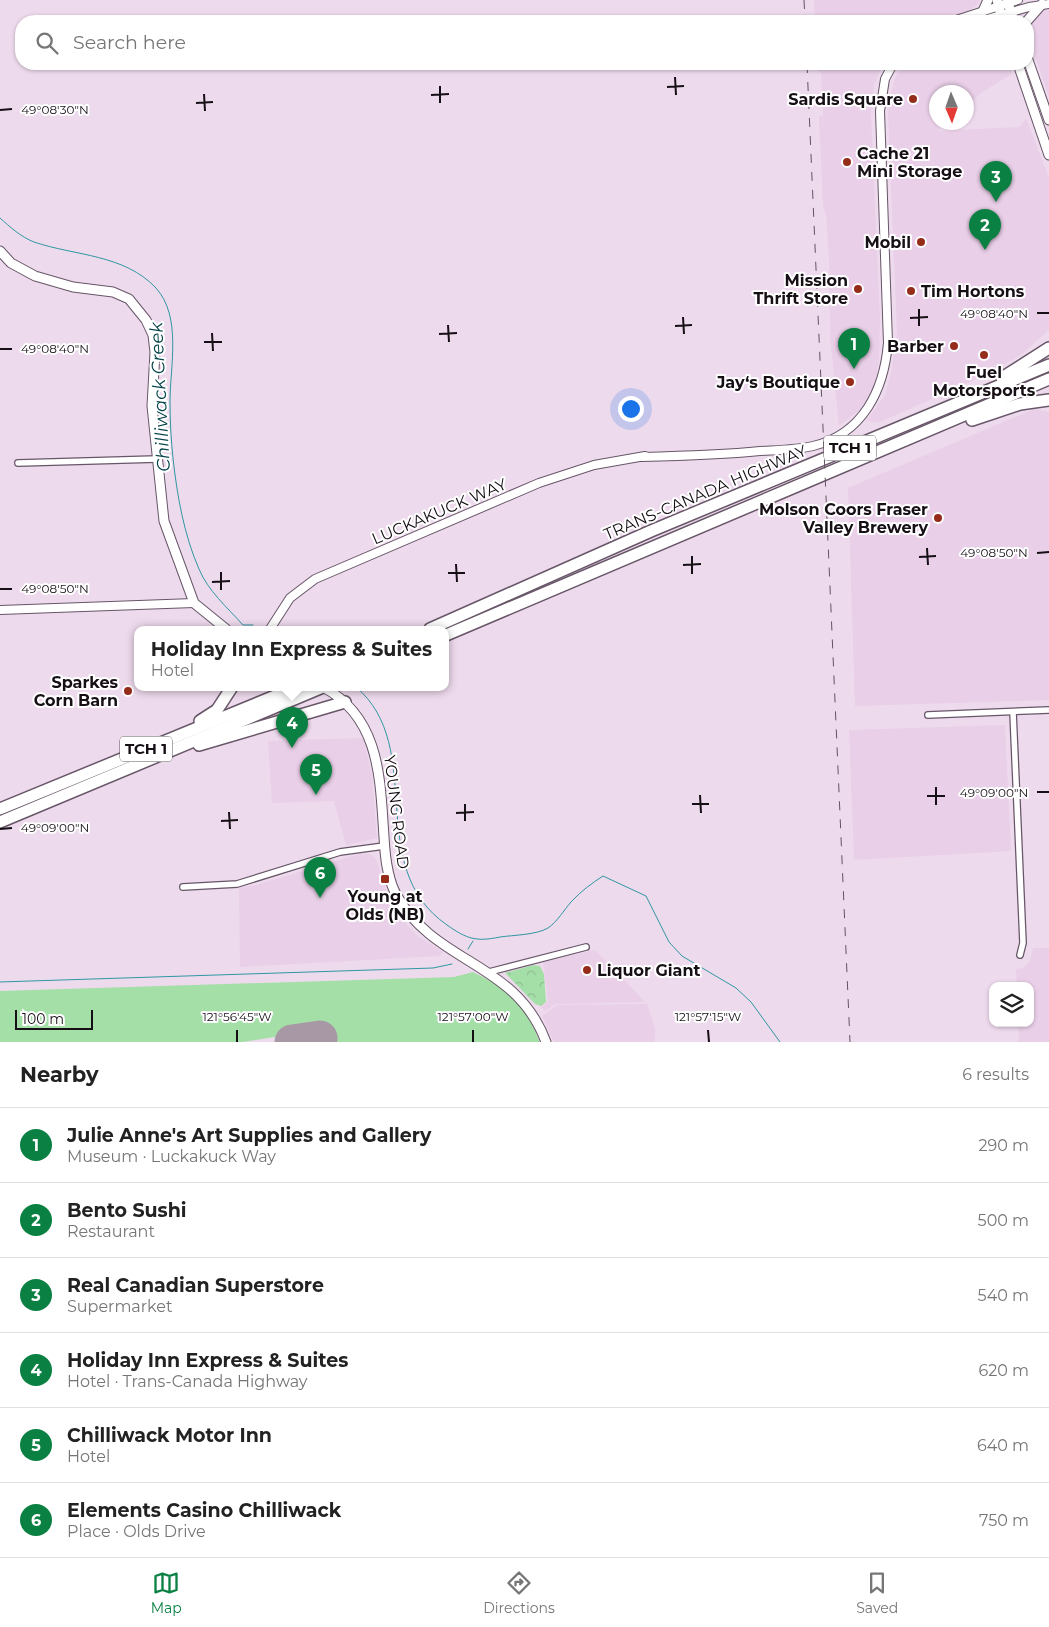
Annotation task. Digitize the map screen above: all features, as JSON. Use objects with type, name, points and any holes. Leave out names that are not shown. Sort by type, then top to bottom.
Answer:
[{"type":"highway","points":[[901,426],[1005,376],[1049,348]]},
{"type":"highway","name":"TRANS-CANADA HIGHWAY","points":[[437,626],[652,531],[1049,365]]},
{"type":"highway","name":"TRANS-CANADA HIGHWAY","points":[[449,634],[839,470],[1049,379]]},
{"type":"highway","points":[[839,470],[1012,406],[1049,400]]},
{"type":"highway","points":[[108,770],[197,723],[217,710],[229,691]]},
{"type":"highway","name":"TCH 1","points":[[0,809],[108,770],[297,691]]},
{"type":"highway","points":[[108,770],[344,702]]},
{"type":"highway","name":"TCH 1","points":[[0,822],[108,770]]},
{"type":"main road","points":[[983,11],[988,0]]},
{"type":"main road","points":[[1034,15],[1046,4]]},
{"type":"main road","points":[[1020,70],[1049,155]]},
{"type":"main road","points":[[1032,70],[1049,120]]},
{"type":"main road","points":[[0,250],[11,263],[35,276],[72,287],[112,292],[129,299],[138,308],[152,335],[155,352],[152,406],[164,521],[194,603],[222,626]]},
{"type":"main road","name":"YOUNG ROAD","points":[[329,691],[344,702],[363,723],[374,747],[380,773],[384,846],[388,870],[396,895],[413,919],[446,948],[489,972],[513,990],[535,1018],[546,1042]]},
{"type":"street","points":[[971,15],[983,11],[1000,11],[1018,0]]},
{"type":"street","points":[[1008,5],[1046,4]]},
{"type":"street","name":"LUCKAKUCK WAY","points":[[272,626],[290,598],[315,579],[539,483],[594,465],[641,457],[712,450],[769,450],[814,446],[841,434],[865,412],[874,399],[882,381],[888,337],[880,111],[885,79],[890,70]]},
{"type":"street","points":[[18,463],[157,459]]},
{"type":"street","points":[[0,610],[194,603]]},
{"type":"street","points":[[928,715],[1049,710]]},
{"type":"street","points":[[1013,712],[1023,942],[1020,955]]},
{"type":"street","points":[[183,887],[237,884],[340,852],[384,846]]},
{"type":"street","points":[[489,972],[586,947]]},
{"type":"shaded area","points":[[814,0],[980,0],[976,6],[959,15],[815,15]]},
{"type":"shaded area","points":[[1049,8],[1049,97],[1034,53],[1033,15]]},
{"type":"shaded area","points":[[819,70],[880,70],[874,85],[871,115],[880,318],[879,360],[875,383],[862,408],[839,426],[830,335],[829,259],[826,214],[823,208],[819,116],[823,116],[821,73]]},
{"type":"shaded area","points":[[900,70],[1011,70],[1012,74],[974,99],[974,85],[929,85],[929,130],[1020,127],[1026,118],[1049,178],[1049,330],[1022,354],[986,375],[880,422],[872,422],[866,421],[885,395],[891,373],[897,332],[888,112],[894,80]]},
{"type":"shaded area","points":[[1034,409],[1049,412],[1049,700],[855,706],[848,488]]},
{"type":"shaded area","points":[[1005,725],[1011,851],[854,860],[849,730]]},
{"type":"shaded area","points":[[363,738],[372,775],[377,838],[346,845],[334,801],[272,803],[268,741]]},
{"type":"shaded area","points":[[359,854],[370,854],[376,859],[389,899],[407,925],[418,936],[443,952],[439,956],[240,967],[239,888],[256,885]]},
{"type":"shaded area","points":[[1033,948],[1049,948],[1049,1042],[1019,1042],[1018,1027],[1034,1027],[1034,982],[1017,982],[1016,969],[1023,968],[1030,961]]},
{"type":"shaded area","points":[[595,950],[645,1002],[555,1004],[545,1011],[541,1007],[548,1002],[543,961]]},
{"type":"shaded area","points":[[647,1004],[655,1028],[655,1042],[554,1042],[542,1016],[557,1005]]},
{"type":"green space","points":[[533,965],[540,966],[544,974],[546,1002],[541,1006],[535,1004],[505,973]]},
{"type":"green space","points":[[473,972],[506,991],[520,1004],[540,1042],[322,1042],[320,1030],[243,1042],[0,1042],[0,991],[454,977]]},
{"type":"waterway","name":"Chilliwack Creek","points":[[0,218],[20,235],[34,242],[114,262],[129,268],[156,288],[164,300],[169,313],[173,342],[170,402],[172,451],[185,529],[194,556],[207,584],[218,599],[243,625],[253,625]]},
{"type":"waterway","name":"Chilliwack Creek","points":[[359,691],[377,712],[389,742],[400,840],[407,872],[422,900],[447,925],[466,936],[478,939],[537,932],[548,928],[554,923],[578,895],[603,876],[646,896],[669,942],[682,956],[736,988],[751,1002],[780,1042]]},
{"type":"waterway","points":[[468,949],[473,941]]},
{"type":"waterway","points":[[0,982],[433,968],[452,964]]},
{"type":"runway","points":[[292,1042],[320,1038]]},
{"type":"railway","points":[[804,0],[805,15]]},
{"type":"railway","points":[[807,70],[850,1042]]},
{"type":"place","name":"Sardis Square","points":[[913,99]]},
{"type":"place","name":"Cache 21 Mini Storage","points":[[847,162]]},
{"type":"place","name":"Real Canadian Superstore","points":[[996,202]]},
{"type":"place","name":"Mobil","points":[[921,242]]},
{"type":"place","name":"Bento Sushi","points":[[985,250]]},
{"type":"place","name":"Mission Thrift Store","points":[[858,289]]},
{"type":"place","name":"Tim Hortons","points":[[911,291]]},
{"type":"place","name":"Barber","points":[[954,346]]},
{"type":"place","name":"Fuel Motorsports","points":[[984,355]]},
{"type":"place","name":"Julie Anne's Art Supplies and Gallery","points":[[854,369]]},
{"type":"place","name":"Jay‘s Boutique","points":[[850,382]]},
{"type":"place","name":"Molson Coors Fraser Valley Brewery","points":[[938,518]]},
{"type":"place","name":"Sparkes Corn Barn","points":[[128,691]]},
{"type":"place","name":"Holiday Inn Express & Suites","points":[[292,748]]},
{"type":"place","name":"Chilliwack Motor Inn","points":[[316,795]]},
{"type":"place","name":"Young at Olds (NB)","points":[[385,879]]},
{"type":"place","name":"Elements Casino Chilliwack","points":[[320,898]]},
{"type":"place","name":"Liquor Giant","points":[[587,970]]}]
